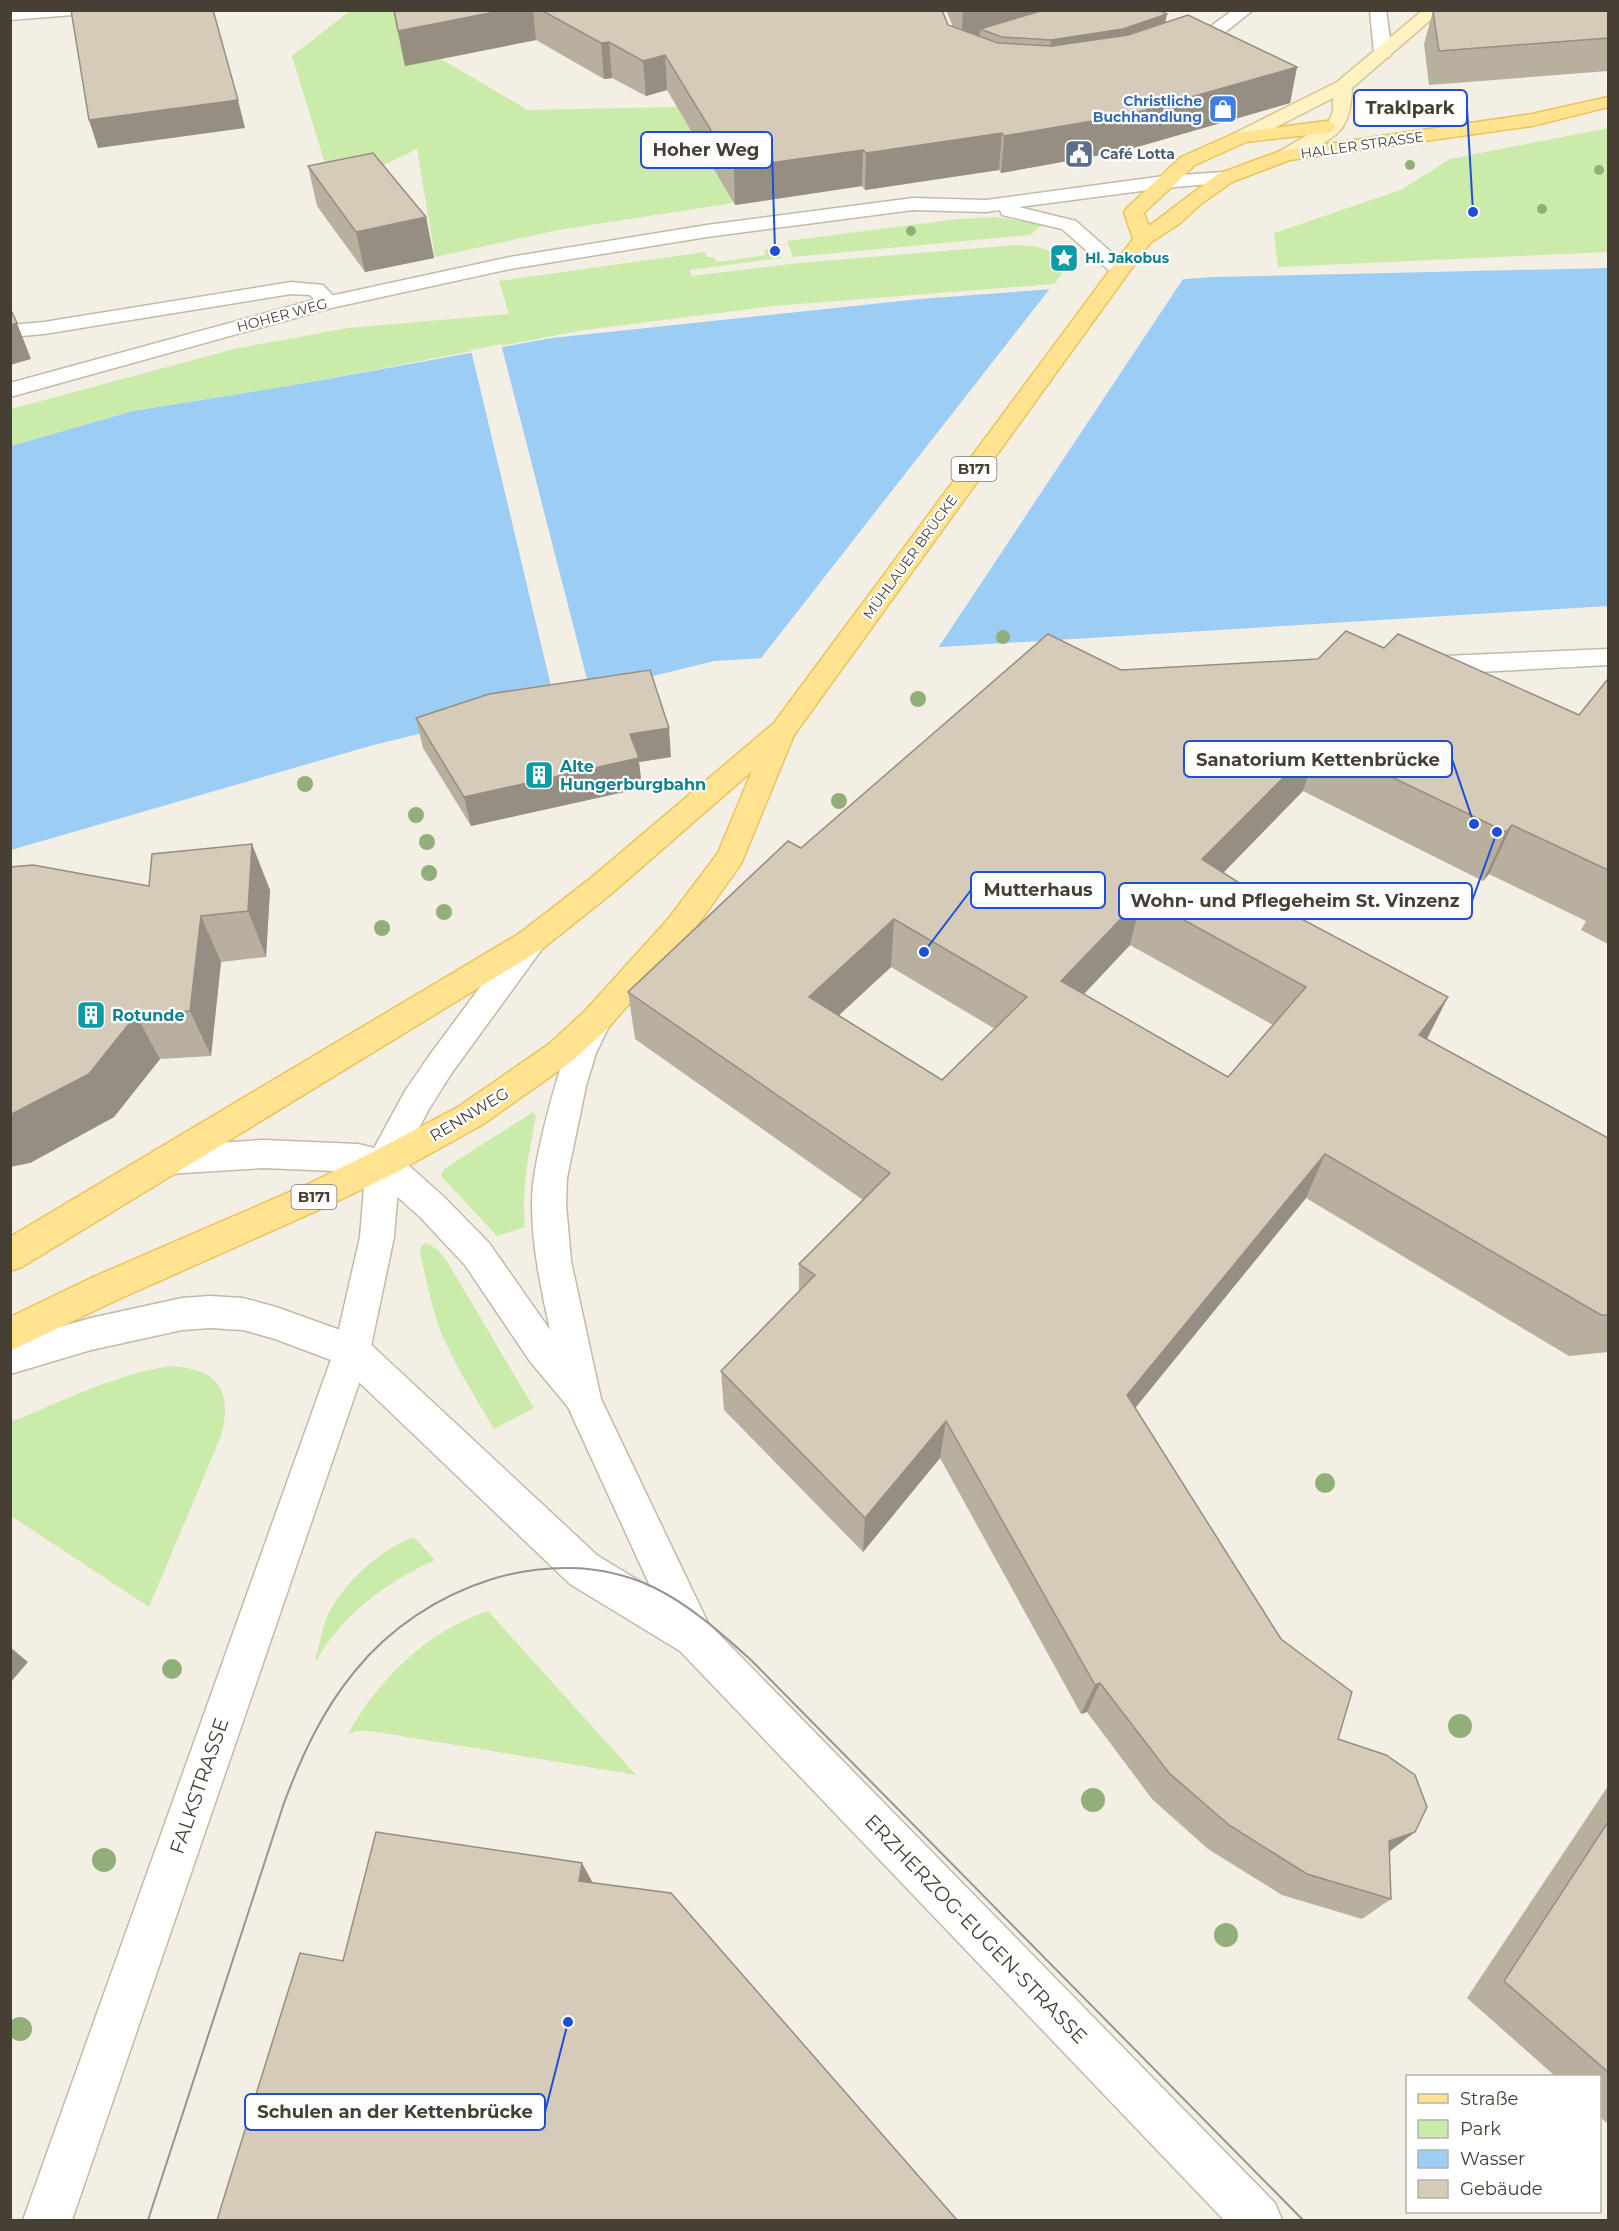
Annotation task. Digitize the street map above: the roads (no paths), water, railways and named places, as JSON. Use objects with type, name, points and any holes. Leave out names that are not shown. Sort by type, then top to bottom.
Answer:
[{"type":"main road","points":[[1242,137],[1343,86],[1434,10]]},
{"type":"main road","points":[[1287,155],[1336,126],[1342,111],[1343,86]]},
{"type":"main road","name":"HALLER STRASSE","points":[[1479,110],[1608,101]]},
{"type":"main road","name":"HALLER STRASSE","points":[[1120,270],[1143,239],[1172,220],[1194,200],[1225,178],[1287,155],[1532,120],[1608,101]]},
{"type":"main road","name":"HALLER STRASSE","points":[[1143,239],[1134,212],[1188,161],[1242,137],[1357,123]]},
{"type":"main road","points":[[1188,161],[1225,178]]},
{"type":"main road","name":"MÜHLAUER BRÜCKE","points":[[828,669],[1120,270]]},
{"type":"main road","name":"RENNWEG","points":[[10,1256],[531,941],[601,886],[784,729],[828,669]]},
{"type":"main road","name":"RENNWEG","points":[[10,1335],[104,1289],[320,1194],[383,1163],[470,1116],[560,1053],[596,1020],[680,926],[731,857],[784,729]]},
{"type":"street","points":[[10,15],[73,10]]},
{"type":"street","points":[[1154,52],[1217,30],[1245,10]]},
{"type":"street","points":[[1378,10],[1383,53]]},
{"type":"street","points":[[1155,164],[1188,161]]},
{"type":"street","name":"HOHER WEG","points":[[914,204],[986,206],[1164,182],[1225,178]]},
{"type":"street","name":"HOHER WEG","points":[[10,390],[328,302],[526,260],[731,228],[914,204],[976,187]]},
{"type":"street","points":[[986,206],[1070,225],[1120,270]]},
{"type":"street","points":[[10,331],[44,328],[291,288],[316,289],[328,302]]},
{"type":"street","points":[[1395,667],[1608,657]]},
{"type":"street","points":[[383,1163],[417,1100],[440,1065],[531,941]]},
{"type":"street","points":[[596,1020],[580,1053],[570,1086],[550,1178],[549,1204],[553,1261],[583,1400],[694,1637]]},
{"type":"street","points":[[167,1160],[264,1154],[349,1157],[383,1163],[477,1254],[542,1349],[583,1400]]},
{"type":"street","name":"FALKSTRASSE","points":[[47,2220],[352,1351],[377,1237],[383,1163]]},
{"type":"street","points":[[10,1358],[91,1334],[182,1314],[210,1312],[243,1314],[265,1320],[352,1351],[584,1570],[694,1637]]},
{"type":"street","name":"ERZHERZOG-EUGEN-STRASSE","points":[[694,1637],[1258,2220]]},
{"type":"water","points":[[1608,268],[1608,606],[714,661],[370,746],[11,850],[11,446],[133,411],[294,385],[552,338],[920,299],[1213,277]]},
{"type":"tram line","points":[[148,2220],[284,1803],[306,1751],[343,1686],[383,1641],[416,1616],[452,1595],[491,1580],[531,1570],[573,1568],[613,1573],[653,1587],[692,1611],[740,1650],[1303,2220]]},
{"type":"place","name":"Christliche Buchhandlung","points":[[1223,109]]},
{"type":"place","name":"Café Lotta","points":[[1079,154]]},
{"type":"place","name":"Traklpark","points":[[1473,212]]},
{"type":"place","name":"Hoher Weg","points":[[775,251]]},
{"type":"place","name":"Hl. Jakobus","points":[[1064,258]]},
{"type":"place","name":"Alte Hungerburgbahn","points":[[539,775]]},
{"type":"place","name":"Sanatorium Kettenbrücke","points":[[1474,824]]},
{"type":"place","name":"Wohn- und Pflegeheim St. Vinzenz","points":[[1497,832]]},
{"type":"place","name":"Mutterhaus","points":[[924,952]]},
{"type":"place","name":"Rotunde","points":[[91,1015]]},
{"type":"place","name":"Schulen an der Kettenbrücke","points":[[568,2022]]}]
